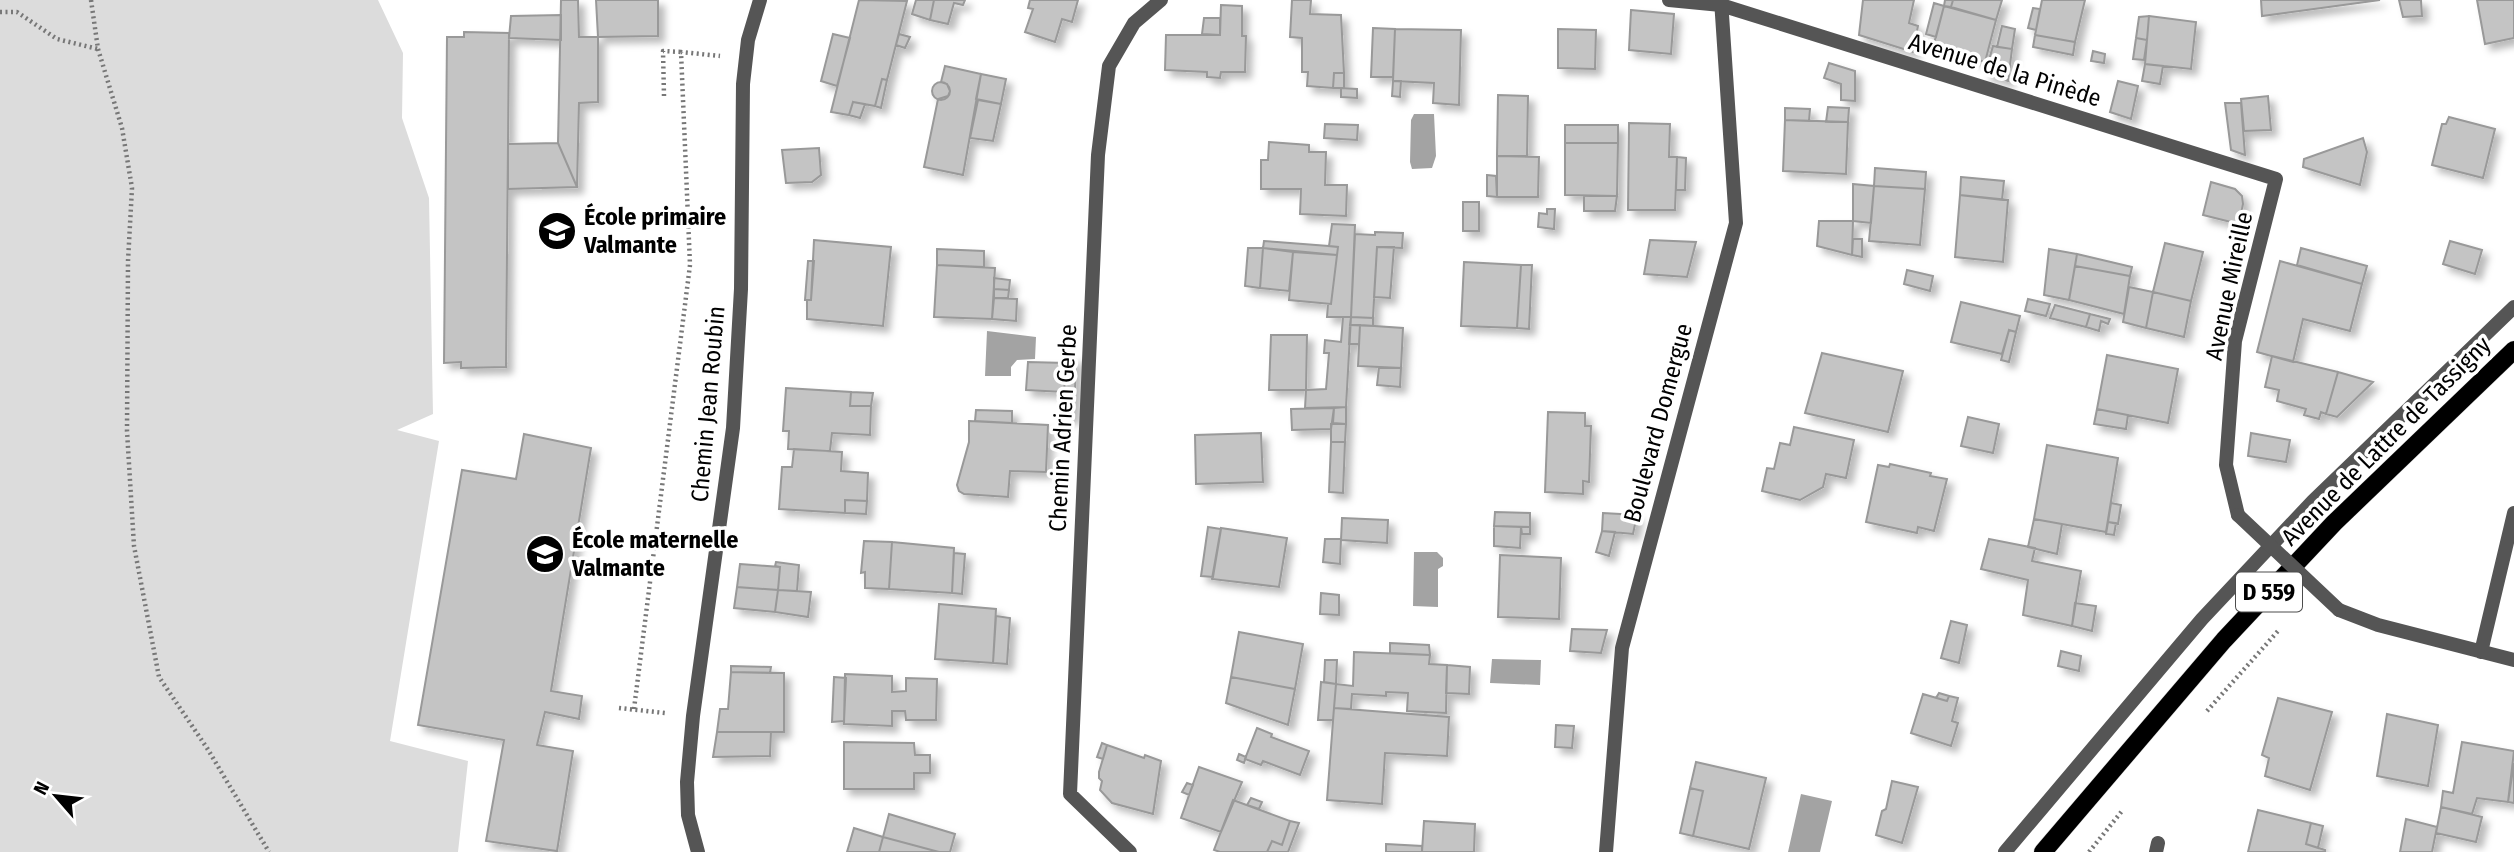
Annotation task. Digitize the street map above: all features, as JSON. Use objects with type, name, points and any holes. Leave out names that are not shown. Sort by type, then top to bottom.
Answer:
[{"type":"main road","name":"Avenue de Lattre de Tassigny","points":[[2043,852],[2243,620],[2334,523],[2514,350]]},
{"type":"street","name":"Chemin Jean Roubin","points":[[698,852],[688,816],[687,782],[693,716],[733,428],[741,289],[745,60],[760,0]]},
{"type":"street","name":"Chemin Adrien Gerbe","points":[[1130,852],[1070,794],[1100,142],[1109,66],[1134,23],[1161,0]]},
{"type":"street","points":[[1669,0],[1721,3]]},
{"type":"street","name":"Avenue de la Pinède","points":[[1721,3],[2276,178]]},
{"type":"street","name":"Boulevard Domergue","points":[[1606,852],[1622,648],[1736,223],[1721,3]]},
{"type":"street","name":"Avenue Mireille","points":[[2276,178],[2235,341],[2226,465],[2238,515],[2339,610],[2378,625],[2481,652]]},
{"type":"street","points":[[2005,852],[2202,619],[2313,502],[2514,307]]},
{"type":"street","points":[[2514,513],[2481,652],[2514,660]]},
{"type":"path","points":[[91,0],[98,48],[122,128],[132,188],[128,261],[127,444],[134,546],[159,677],[207,748],[270,852]]},
{"type":"path","points":[[0,12],[17,12],[57,39],[98,48]]},
{"type":"path","points":[[664,96],[663,51],[745,60]]},
{"type":"path","points":[[634,709],[690,265],[681,52]]},
{"type":"path","points":[[2202,717],[2281,627]]},
{"type":"path","points":[[620,708],[693,716]]},
{"type":"path","points":[[2089,852],[2123,809]]},
{"type":"shaded area","points":[[0,0],[378,0],[403,53],[402,118],[429,198],[433,414],[397,430],[439,441],[390,741],[468,761],[458,852],[0,852]]},
{"type":"shaded area","points":[[1414,114],[1434,114],[1436,156],[1432,168],[1412,169],[1411,120]]},
{"type":"shaded area","points":[[987,331],[1036,337],[1035,359],[1017,360],[1011,367],[1011,376],[985,376]]},
{"type":"shaded area","points":[[1414,552],[1437,552],[1443,558],[1443,566],[1438,569],[1438,607],[1413,606]]},
{"type":"shaded area","points":[[1492,659],[1541,660],[1540,685],[1490,683]]},
{"type":"shaded area","points":[[1801,794],[1832,801],[1820,852],[1788,852]]},
{"type":"building","points":[[561,0],[578,0],[579,37],[598,37],[598,102],[579,103],[577,187],[558,143]]},
{"type":"building","points":[[596,0],[658,0],[658,36],[598,37]]},
{"type":"building","points":[[859,0],[907,1],[887,80],[882,79],[875,106],[853,102],[849,115],[831,112]]},
{"type":"building","points":[[916,0],[934,0],[930,20],[912,14]]},
{"type":"building","points":[[934,0],[965,0],[963,5],[954,3],[948,24],[930,20]]},
{"type":"building","points":[[1030,0],[1078,0],[1072,22],[1062,19],[1055,42],[1025,32],[1033,9],[1028,8]]},
{"type":"building","points":[[1292,0],[1311,0],[1310,14],[1341,15],[1344,73],[1334,73],[1333,88],[1307,86],[1308,72],[1302,72],[1302,38],[1290,37]]},
{"type":"building","points":[[1863,0],[1914,0],[1909,23],[1918,26],[1913,52],[1859,35]]},
{"type":"building","points":[[1945,0],[1953,0],[1951,7],[1944,6]]},
{"type":"building","points":[[1953,0],[2002,0],[1996,20],[1951,7]]},
{"type":"building","points":[[2042,0],[2085,0],[2075,42],[2035,35]]},
{"type":"building","points":[[2261,0],[2380,0],[2262,16]]},
{"type":"building","points":[[2399,0],[2421,0],[2422,16],[2403,17]]},
{"type":"building","points":[[2477,0],[2514,0],[2514,38],[2485,44]]},
{"type":"building","points":[[1934,3],[1944,6],[1936,37],[1926,34]]},
{"type":"building","points":[[1221,5],[1242,6],[1242,36],[1246,36],[1245,72],[1221,72],[1220,78],[1207,77],[1207,72],[1165,70],[1166,35],[1220,35]]},
{"type":"building","points":[[1944,6],[1996,20],[1985,62],[1933,47]]},
{"type":"building","points":[[2033,8],[2040,9],[2036,30],[2028,28]]},
{"type":"building","points":[[1631,10],[1674,14],[1671,54],[1629,50]]},
{"type":"building","points":[[561,15],[561,40],[509,38],[511,16]]},
{"type":"building","points":[[2149,16],[2147,40],[2136,38],[2139,17]]},
{"type":"building","points":[[2149,16],[2196,22],[2191,69],[2145,64]]},
{"type":"building","points":[[1204,18],[1220,18],[1220,35],[1202,34]]},
{"type":"building","points":[[2002,26],[2015,29],[2012,49],[1997,47]]},
{"type":"building","points":[[1373,28],[1395,29],[1393,77],[1371,77]]},
{"type":"building","points":[[1395,29],[1461,30],[1459,105],[1433,103],[1434,83],[1393,81]]},
{"type":"building","points":[[1558,29],[1596,30],[1595,69],[1558,68]]},
{"type":"building","points":[[464,32],[509,33],[506,367],[461,368],[461,362],[444,363],[447,37],[464,37]]},
{"type":"building","points":[[833,34],[850,38],[837,86],[821,81]]},
{"type":"building","points":[[899,34],[910,37],[905,48],[896,45]]},
{"type":"building","points":[[2035,35],[2075,42],[2073,55],[2033,47]]},
{"type":"building","points":[[2136,38],[2147,40],[2144,60],[2133,59]]},
{"type":"building","points":[[1993,46],[2012,49],[2008,81],[1985,74]]},
{"type":"building","points":[[2093,51],[2105,54],[2104,63],[2091,61]]},
{"type":"building","points":[[1829,63],[1855,71],[1855,101],[1841,100],[1841,84],[1824,78]]},
{"type":"building","points":[[2145,64],[2163,66],[2160,84],[2142,81]]},
{"type":"building","points":[[945,66],[981,74],[963,175],[924,167],[938,99],[948,96],[950,91],[947,84],[941,82]]},
{"type":"building","points":[[1334,73],[1344,73],[1344,88],[1333,88]]},
{"type":"building","points":[[981,74],[1006,79],[1001,104],[976,99]]},
{"type":"building","points":[[882,79],[887,80],[881,108],[875,106]]},
{"type":"building","points":[[1393,81],[1401,81],[1400,97],[1392,96]]},
{"type":"building","points":[[2118,81],[2138,86],[2131,119],[2110,112]]},
{"type":"building","points":[[941,82],[947,85],[950,91],[947,97],[941,100],[935,97],[932,91],[935,85]]},
{"type":"building","points":[[1341,88],[1357,89],[1357,98],[1341,97]]},
{"type":"building","points":[[1498,95],[1528,96],[1527,156],[1497,156]]},
{"type":"building","points":[[2268,96],[2271,130],[2244,131],[2241,99]]},
{"type":"building","points":[[978,100],[1001,104],[993,141],[970,138]]},
{"type":"building","points":[[853,102],[865,104],[860,118],[849,115]]},
{"type":"building","points":[[2225,103],[2241,103],[2245,155],[2231,150]]},
{"type":"building","points":[[1828,107],[1849,108],[1848,122],[1826,122]]},
{"type":"building","points":[[1785,108],[1810,109],[1809,121],[1785,120]]},
{"type":"building","points":[[2449,117],[2495,129],[2483,178],[2432,165],[2442,124],[2446,124]]},
{"type":"building","points":[[1785,120],[1848,122],[1846,174],[1783,171]]},
{"type":"building","points":[[1629,123],[1670,124],[1669,157],[1677,157],[1675,210],[1628,210]]},
{"type":"building","points":[[1325,124],[1358,125],[1357,140],[1324,138]]},
{"type":"building","points":[[1565,125],[1618,125],[1618,143],[1565,143]]},
{"type":"building","points":[[2363,138],[2367,152],[2360,185],[2303,167],[2304,159]]},
{"type":"building","points":[[1269,142],[1309,145],[1309,152],[1326,152],[1325,185],[1347,185],[1346,216],[1300,214],[1301,189],[1261,189],[1261,160],[1268,160]]},
{"type":"building","points":[[558,143],[577,187],[508,189],[508,144]]},
{"type":"building","points":[[1565,143],[1618,143],[1617,196],[1565,195]]},
{"type":"building","points":[[819,148],[821,175],[812,182],[786,183],[782,150]]},
{"type":"building","points":[[1497,156],[1539,157],[1538,197],[1497,197]]},
{"type":"building","points":[[1677,157],[1686,158],[1685,190],[1676,190]]},
{"type":"building","points":[[1875,168],[1926,172],[1925,189],[1874,186]]},
{"type":"building","points":[[1487,175],[1496,176],[1497,197],[1487,196]]},
{"type":"building","points":[[1961,177],[2004,181],[2002,200],[1960,195]]},
{"type":"building","points":[[2211,182],[2235,189],[2242,196],[2239,224],[2203,215]]},
{"type":"building","points":[[1853,184],[1874,186],[1871,223],[1853,221]]},
{"type":"building","points":[[1874,186],[1925,189],[1920,245],[1869,241]]},
{"type":"building","points":[[1960,195],[2008,200],[2003,262],[1955,257]]},
{"type":"building","points":[[1584,196],[1617,196],[1615,211],[1584,211]]},
{"type":"building","points":[[1463,202],[1479,202],[1479,231],[1463,231]]},
{"type":"building","points":[[1547,209],[1555,209],[1554,229],[1538,227],[1539,213],[1547,214]]},
{"type":"building","points":[[1819,221],[1853,221],[1852,255],[1817,246]]},
{"type":"building","points":[[1332,224],[1355,225],[1351,317],[1327,317],[1338,247],[1329,246]]},
{"type":"building","points":[[1375,232],[1403,233],[1402,248],[1377,247],[1373,318],[1351,317],[1355,234],[1375,235]]},
{"type":"building","points":[[1853,239],[1862,239],[1862,257],[1852,255]]},
{"type":"building","points":[[814,240],[891,247],[883,326],[807,319],[807,300],[811,300]]},
{"type":"building","points":[[1650,240],[1696,242],[1687,277],[1644,274]]},
{"type":"building","points":[[1264,241],[1338,247],[1337,255],[1263,248]]},
{"type":"building","points":[[2450,241],[2482,250],[2475,274],[2443,264]]},
{"type":"building","points":[[2165,243],[2203,252],[2191,301],[2153,292]]},
{"type":"building","points":[[1377,247],[1394,247],[1390,298],[1374,297]]},
{"type":"building","points":[[1248,248],[1263,248],[1260,288],[1245,286]]},
{"type":"building","points":[[1263,248],[1293,252],[1289,291],[1260,288]]},
{"type":"building","points":[[2301,248],[2367,266],[2362,284],[2297,265]]},
{"type":"building","points":[[937,249],[984,251],[984,267],[937,265]]},
{"type":"building","points":[[2049,249],[2077,254],[2069,300],[2044,295]]},
{"type":"building","points":[[1293,252],[1337,255],[1331,304],[1289,300]]},
{"type":"building","points":[[2077,254],[2132,267],[2130,276],[2075,266]]},
{"type":"building","points":[[808,261],[814,261],[811,300],[805,300]]},
{"type":"building","points":[[2280,261],[2362,284],[2350,331],[2303,319],[2293,362],[2257,352]]},
{"type":"building","points":[[1464,262],[1521,265],[1517,328],[1461,326]]},
{"type":"building","points":[[937,265],[995,268],[992,319],[934,317]]},
{"type":"building","points":[[1521,265],[1532,265],[1529,329],[1517,328]]},
{"type":"building","points":[[2075,266],[2130,276],[2124,314],[2069,300]]},
{"type":"building","points":[[1907,270],[1933,276],[1930,291],[1904,284]]},
{"type":"building","points":[[994,278],[1010,280],[1009,290],[994,289]]},
{"type":"building","points":[[2129,287],[2153,292],[2146,328],[2123,322]]},
{"type":"building","points":[[994,289],[1009,290],[1008,298],[994,298]]},
{"type":"building","points":[[2153,292],[2191,301],[2184,337],[2146,328]]},
{"type":"building","points":[[994,298],[1017,299],[1016,321],[992,319]]},
{"type":"building","points":[[2028,299],[2050,304],[2046,316],[2025,311]]},
{"type":"building","points":[[1961,302],[2020,316],[2016,332],[2009,330],[2002,354],[1951,342]]},
{"type":"building","points":[[2055,305],[2090,314],[2086,327],[2050,318]]},
{"type":"building","points":[[2090,314],[2110,319],[2108,324],[2101,321],[2099,331],[2086,327]]},
{"type":"building","points":[[1343,317],[1351,317],[1346,407],[1305,408],[1306,390],[1326,389],[1329,353],[1324,353],[1325,340],[1341,342]]},
{"type":"building","points":[[1351,317],[1373,318],[1373,326],[1350,325]]},
{"type":"building","points":[[1350,325],[1360,325],[1359,344],[1349,344]]},
{"type":"building","points":[[1360,325],[1403,328],[1401,368],[1358,366]]},
{"type":"building","points":[[2009,330],[2016,332],[2009,362],[2001,360]]},
{"type":"building","points":[[1271,335],[1307,335],[1306,390],[1269,390]]},
{"type":"building","points":[[1822,353],[1903,371],[1888,432],[1805,413]]},
{"type":"building","points":[[2107,355],[2178,369],[2168,423],[2097,409]]},
{"type":"building","points":[[1076,356],[1075,392],[1064,392],[1066,363]]},
{"type":"building","points":[[2272,356],[2338,372],[2326,414],[2321,412],[2319,419],[2304,415],[2306,409],[2277,401],[2279,390],[2265,387]]},
{"type":"building","points":[[1028,362],[1066,363],[1064,392],[1026,390]]},
{"type":"building","points":[[1379,367],[1401,368],[1400,387],[1377,385]]},
{"type":"building","points":[[2338,372],[2373,382],[2337,417],[2326,414]]},
{"type":"building","points":[[786,388],[851,392],[850,406],[871,406],[870,435],[832,433],[830,451],[788,449],[789,431],[783,431]]},
{"type":"building","points":[[851,392],[873,393],[871,406],[850,406]]},
{"type":"building","points":[[1064,392],[1075,392],[1073,418],[1063,417]]},
{"type":"building","points":[[1346,407],[1346,424],[1333,423],[1334,408]]},
{"type":"building","points":[[1334,408],[1331,429],[1292,430],[1291,409]]},
{"type":"building","points":[[2097,409],[2128,415],[2126,429],[2094,424]]},
{"type":"building","points":[[976,410],[1012,411],[1012,423],[975,421]]},
{"type":"building","points":[[1548,412],[1585,413],[1585,426],[1591,426],[1589,482],[1583,481],[1583,494],[1545,492]]},
{"type":"building","points":[[1968,417],[1999,424],[1993,453],[1961,446]]},
{"type":"building","points":[[969,421],[1048,425],[1046,472],[1010,471],[1008,497],[964,494],[959,491],[957,485],[969,442]]},
{"type":"building","points":[[1331,424],[1346,424],[1345,442],[1331,442]]},
{"type":"building","points":[[1794,427],[1854,440],[1846,478],[1826,474],[1823,487],[1800,500],[1762,491],[1767,468],[1774,469],[1780,443],[1790,445]]},
{"type":"building","points":[[1261,433],[1263,482],[1196,484],[1195,435]]},
{"type":"building","points":[[2251,433],[2290,440],[2286,462],[2248,456]]},
{"type":"building","points":[[524,434],[591,448],[551,691],[582,696],[579,719],[545,712],[537,745],[573,751],[557,851],[486,841],[504,740],[418,725],[462,470],[516,479]]},
{"type":"building","points":[[1331,442],[1345,442],[1343,493],[1329,492]]},
{"type":"building","points":[[2047,445],[2118,458],[2106,532],[2034,519]]},
{"type":"building","points":[[794,449],[842,452],[841,471],[868,473],[867,501],[845,500],[845,513],[779,509],[782,467],[792,467]]},
{"type":"building","points":[[1890,464],[1947,479],[1934,531],[1918,527],[1917,533],[1866,522],[1878,465],[1889,467]]},
{"type":"building","points":[[845,500],[867,501],[866,514],[845,513]]},
{"type":"building","points":[[2111,503],[2121,505],[2118,524],[2108,522]]},
{"type":"building","points":[[1495,512],[1530,513],[1530,527],[1494,526]]},
{"type":"building","points":[[1603,513],[1637,515],[1633,534],[1602,531]]},
{"type":"building","points":[[1342,518],[1388,520],[1387,543],[1341,540]]},
{"type":"building","points":[[2034,519],[2062,524],[2057,554],[2028,547]]},
{"type":"building","points":[[2108,522],[2116,523],[2114,535],[2106,534]]},
{"type":"building","points":[[1494,526],[1521,527],[1520,548],[1494,546]]},
{"type":"building","points":[[1208,527],[1221,529],[1213,577],[1201,576]]},
{"type":"building","points":[[1521,527],[1530,527],[1530,534],[1522,534]]},
{"type":"building","points":[[1221,528],[1287,538],[1279,587],[1212,579]]},
{"type":"building","points":[[1602,531],[1615,532],[1609,556],[1596,552]]},
{"type":"building","points":[[1325,539],[1341,539],[1340,564],[1323,562]]},
{"type":"building","points":[[1989,539],[2035,548],[2032,561],[2081,571],[2072,626],[2023,615],[2028,580],[1981,569]]},
{"type":"building","points":[[864,541],[892,542],[889,589],[865,588],[865,572],[861,573]]},
{"type":"building","points":[[892,542],[954,548],[952,593],[889,589]]},
{"type":"building","points":[[954,553],[965,554],[962,594],[952,593]]},
{"type":"building","points":[[1500,555],[1561,558],[1559,619],[1498,617]]},
{"type":"building","points":[[776,562],[799,565],[797,591],[778,590],[780,567],[775,566]]},
{"type":"building","points":[[740,564],[780,567],[778,590],[737,587]]},
{"type":"building","points":[[737,587],[778,590],[775,612],[734,608]]},
{"type":"building","points":[[778,590],[811,592],[808,617],[775,612]]},
{"type":"building","points":[[1321,593],[1339,595],[1339,615],[1320,614]]},
{"type":"building","points":[[2075,603],[2096,606],[2092,631],[2072,626]]},
{"type":"building","points":[[939,604],[996,609],[993,663],[935,659]]},
{"type":"building","points":[[996,616],[1010,618],[1007,664],[993,663]]},
{"type":"building","points":[[1951,621],[1967,625],[1959,663],[1941,658]]},
{"type":"building","points":[[1572,629],[1607,630],[1601,653],[1570,651]]},
{"type":"building","points":[[1239,632],[1303,644],[1295,689],[1231,677]]},
{"type":"building","points":[[1390,643],[1429,645],[1430,655],[1390,653]]},
{"type":"building","points":[[2061,651],[2081,656],[2079,671],[2058,666]]},
{"type":"building","points":[[1354,652],[1430,655],[1429,664],[1447,665],[1446,713],[1407,711],[1408,693],[1386,692],[1386,696],[1352,694],[1351,709],[1334,708],[1336,684],[1353,686]]},
{"type":"building","points":[[1325,660],[1337,660],[1336,684],[1324,682]]},
{"type":"building","points":[[1447,665],[1470,667],[1469,694],[1446,693]]},
{"type":"building","points":[[731,666],[771,667],[770,673],[731,672]]},
{"type":"building","points":[[731,672],[784,673],[784,732],[717,732],[720,709],[728,709]]},
{"type":"building","points":[[845,674],[892,676],[892,692],[906,691],[906,678],[937,679],[936,720],[906,720],[905,711],[892,711],[892,726],[844,724]]},
{"type":"building","points":[[834,677],[846,678],[844,721],[832,722]]},
{"type":"building","points":[[1231,677],[1295,689],[1288,725],[1226,703]]},
{"type":"building","points":[[1321,682],[1336,684],[1333,720],[1318,720]]},
{"type":"building","points":[[1939,693],[1949,696],[1947,701],[1936,698]]},
{"type":"building","points":[[1923,694],[1947,701],[1949,696],[1958,698],[1952,721],[1958,723],[1951,746],[1911,733]]},
{"type":"building","points":[[2278,698],[2332,712],[2310,790],[2265,776],[2269,758],[2262,755]]},
{"type":"building","points":[[1334,708],[1449,717],[1447,756],[1385,753],[1382,804],[1327,800]]},
{"type":"building","points":[[2387,714],[2438,725],[2428,786],[2377,776]]},
{"type":"building","points":[[1556,725],[1574,726],[1572,748],[1555,747]]},
{"type":"building","points":[[1257,728],[1272,734],[1271,737],[1309,751],[1300,775],[1263,761],[1261,765],[1245,759]]},
{"type":"building","points":[[717,732],[771,732],[770,756],[713,757]]},
{"type":"building","points":[[844,742],[914,743],[915,755],[930,755],[930,773],[914,773],[914,789],[844,789]]},
{"type":"building","points":[[2462,742],[2514,751],[2508,802],[2477,798],[2472,814],[2441,807],[2443,791],[2453,793]]},
{"type":"building","points":[[1102,743],[1107,745],[1103,759],[1097,757]]},
{"type":"building","points":[[1107,745],[1161,761],[1153,814],[1112,803],[1100,790],[1102,781],[1099,772]]},
{"type":"building","points":[[1239,754],[1246,757],[1244,763],[1237,760]]},
{"type":"building","points":[[1696,762],[1766,778],[1749,849],[1693,836],[1703,791],[1690,788]]},
{"type":"building","points":[[2514,763],[2514,803],[2508,802]]},
{"type":"building","points":[[1199,767],[1242,782],[1221,832],[1181,818]]},
{"type":"building","points":[[1892,781],[1918,787],[1902,843],[1876,835],[1882,811],[1886,809]]},
{"type":"building","points":[[1187,783],[1193,785],[1189,795],[1182,792]]},
{"type":"building","points":[[1690,788],[1703,791],[1693,836],[1680,833]]},
{"type":"building","points":[[1251,798],[1262,802],[1259,809],[1247,805]]},
{"type":"building","points":[[1233,800],[1290,821],[1282,845],[1272,841],[1267,852],[1214,850]]},
{"type":"building","points":[[2441,807],[2482,817],[2476,842],[2436,833]]},
{"type":"building","points":[[2258,810],[2311,823],[2306,844],[2325,852],[2248,852]]},
{"type":"building","points":[[889,814],[955,834],[950,852],[939,852],[883,837]]},
{"type":"building","points":[[2406,819],[2437,827],[2432,852],[2400,852]]},
{"type":"building","points":[[1290,821],[1299,823],[1288,852],[1267,852],[1272,841],[1282,845]]},
{"type":"building","points":[[1424,821],[1475,824],[1474,852],[1422,852]]},
{"type":"building","points":[[2311,823],[2323,826],[2318,848],[2306,844]]},
{"type":"building","points":[[854,828],[883,837],[879,852],[847,852]]},
{"type":"building","points":[[883,837],[939,852],[879,852]]},
{"type":"building","points":[[1386,844],[1422,846],[1422,852],[1386,852]]},
{"type":"place","name":"École primaire Valmante","points":[[557,231]]},
{"type":"place","name":"École maternelle Valmante","points":[[545,554]]}]
